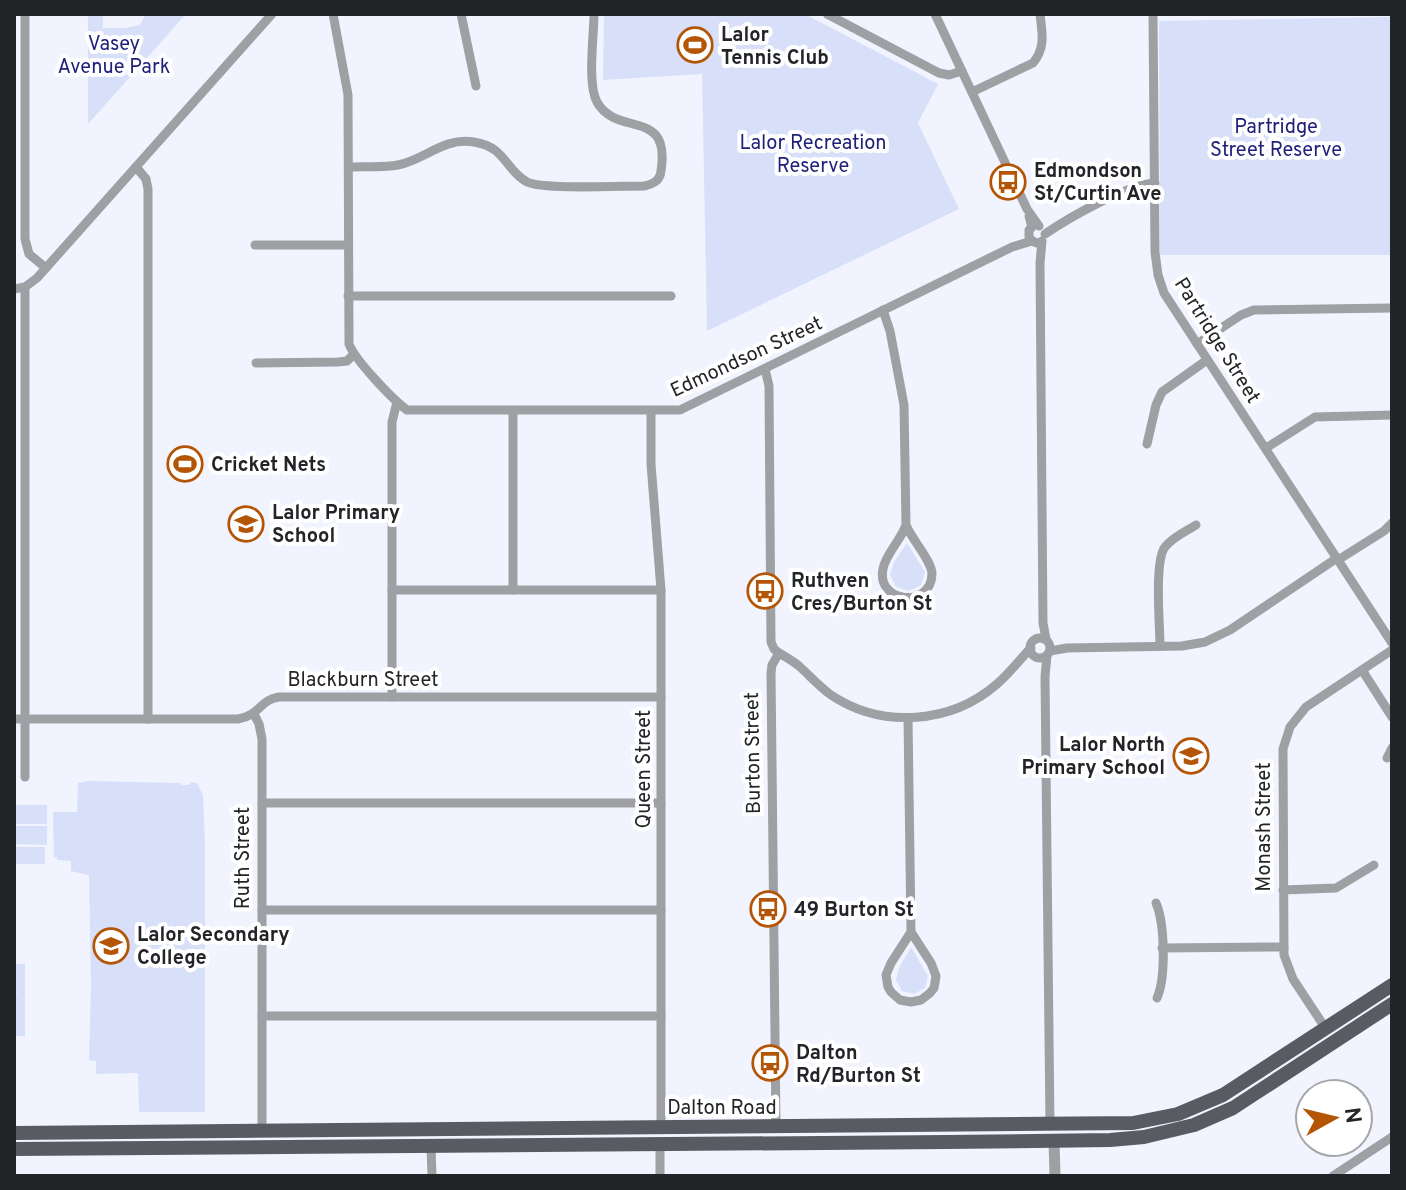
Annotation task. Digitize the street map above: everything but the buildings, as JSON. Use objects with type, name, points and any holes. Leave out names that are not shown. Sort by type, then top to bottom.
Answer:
[{"type":"main road","name":"Dalton Road","points":[[14,1133],[1133,1123],[1188,1111],[1228,1093],[1392,985]]},
{"type":"main road","name":"Dalton Road","points":[[14,1149],[431,1147],[1144,1137],[1198,1124],[1233,1108],[1392,1004]]},
{"type":"main road","name":"Monash Street","points":[[1326,1029],[1334,1042]]},
{"type":"main road","name":"Burton Street","points":[[776,1127],[776,1143]]},
{"type":"main road","name":"Ruth Street","points":[[262,1131],[262,1147]]},
{"type":"street","points":[[25,14],[25,239],[29,254],[46,268]]},
{"type":"street","points":[[25,777],[19,719],[19,288],[33,282],[46,268],[272,14]]},
{"type":"street","points":[[333,14],[348,95],[348,340],[354,354],[397,402],[392,422],[392,697]]},
{"type":"street","points":[[461,14],[476,86]]},
{"type":"street","points":[[349,167],[401,165],[443,146],[469,141],[496,151],[519,176],[532,184],[644,186],[654,183],[661,175],[660,146],[655,134],[644,126],[613,118],[595,96],[592,82],[594,14]]},
{"type":"street","points":[[827,14],[939,73],[949,75],[962,71]]},
{"type":"street","points":[[935,14],[1037,234],[1040,263],[1042,649],[1045,677],[1050,1125]]},
{"type":"street","points":[[972,92],[1036,59],[1043,44],[1040,14]]},
{"type":"street","name":"Partridge Street","points":[[1153,14],[1155,252],[1164,293],[1392,643]]},
{"type":"street","points":[[136,167],[146,179],[148,189],[148,719]]},
{"type":"street","name":"Edmondson Street","points":[[397,402],[411,411],[680,410],[1135,186],[1155,183]]},
{"type":"street","points":[[255,245],[348,245]]},
{"type":"street","points":[[348,296],[671,296]]},
{"type":"street","points":[[1197,344],[1254,310],[1392,308]]},
{"type":"street","points":[[883,310],[904,405],[906,525],[927,559],[932,574],[927,589],[921,595],[907,598],[895,596],[889,591],[882,577],[884,563],[906,525]]},
{"type":"street","points":[[256,363],[338,362],[347,361],[354,354]]},
{"type":"street","points":[[1147,444],[1162,392],[1207,360]]},
{"type":"street","name":"Burton Street","points":[[765,369],[769,386],[771,642],[779,653],[771,668],[776,1127]]},
{"type":"street","points":[[513,411],[513,590]]},
{"type":"street","name":"Queen Street","points":[[651,411],[651,464],[661,590],[661,1128]]},
{"type":"street","points":[[1266,448],[1315,417],[1392,415]]},
{"type":"street","points":[[779,653],[832,696],[846,703],[877,715],[908,718],[933,716],[963,705],[995,686],[1017,663],[1042,649],[1194,645],[1216,638],[1392,523]]},
{"type":"street","points":[[1160,646],[1159,570],[1162,552],[1196,525]]},
{"type":"street","points":[[392,590],[661,590]]},
{"type":"street","name":"Monash Street","points":[[1326,1029],[1285,963],[1282,761],[1285,739],[1290,727],[1306,707],[1392,650]]},
{"type":"street","points":[[1362,670],[1392,717]]},
{"type":"street","name":"Blackburn Street","points":[[19,719],[238,719],[254,714],[267,700],[275,697],[661,697]]},
{"type":"street","name":"Ruth Street","points":[[254,714],[262,739],[262,1131]]},
{"type":"street","points":[[908,718],[911,932],[936,976],[930,993],[921,1000],[911,1002],[900,1000],[891,992],[886,975],[911,932]]},
{"type":"street","points":[[1387,758],[1392,748]]},
{"type":"street","points":[[262,803],[661,803]]},
{"type":"street","points":[[1283,890],[1336,888],[1374,865]]},
{"type":"street","points":[[1156,903],[1161,916],[1162,948],[1161,985],[1157,998]]},
{"type":"street","points":[[262,910],[661,910]]},
{"type":"street","points":[[1162,948],[1284,947]]},
{"type":"street","points":[[262,1016],[661,1016]]},
{"type":"street","points":[[1333,1176],[1392,1137]]},
{"type":"street","points":[[1054,1140],[1055,1176]]},
{"type":"street","points":[[660,1144],[660,1176]]},
{"type":"street","points":[[431,1147],[432,1176]]},
{"type":"green space","name":"Vasey Avenue Park","points":[[88,14],[103,14],[103,28],[124,28],[140,25],[146,14],[186,14],[88,124]]},
{"type":"green space","name":"Lalor Recreation Reserve","points":[[604,14],[805,14],[938,84],[918,123],[959,209],[707,331],[702,70],[701,74],[603,80]]},
{"type":"green space","name":"Partridge Street Reserve","points":[[1392,17],[1392,255],[1160,255],[1159,21]]},
{"type":"green space","points":[[907,543],[925,572],[921,585],[909,591],[896,587],[890,575],[894,562]]},
{"type":"green space","points":[[191,782],[197,783],[203,795],[205,1112],[139,1112],[138,1073],[96,1074],[96,1061],[89,1060],[89,875],[71,871],[71,861],[54,857],[53,812],[77,812],[78,783],[182,785]]},
{"type":"green space","points":[[14,805],[47,805],[47,824],[14,824]]},
{"type":"green space","points":[[14,826],[47,826],[47,845],[14,844]]},
{"type":"green space","points":[[14,847],[45,847],[45,864],[14,864]]},
{"type":"green space","points":[[911,947],[928,976],[925,988],[914,994],[902,991],[896,980]]},
{"type":"green space","points":[[14,964],[25,964],[25,999],[21,1000],[25,1000],[25,1036],[14,1036]]},
{"type":"place","name":"Lalor Tennis Club","points":[[695,45]]},
{"type":"place","name":"Edmondson St/Curtin Ave","points":[[1008,182]]},
{"type":"place","name":"Cricket Nets","points":[[185,464]]},
{"type":"place","name":"Lalor Primary School","points":[[246,524]]},
{"type":"place","name":"Ruthven Cres/Burton St","points":[[765,591]]},
{"type":"place","name":"Lalor North Primary School","points":[[1191,756]]},
{"type":"place","name":"49 Burton St","points":[[768,909]]},
{"type":"place","name":"Lalor Secondary College","points":[[111,946]]},
{"type":"place","name":"Dalton Rd/Burton St","points":[[770,1063]]}]
